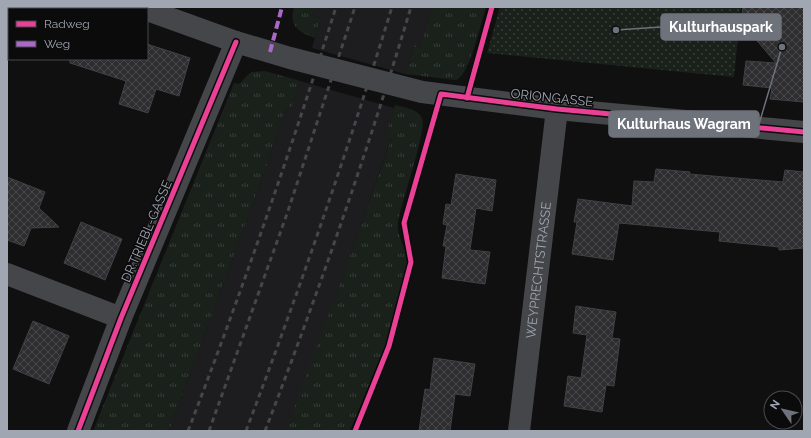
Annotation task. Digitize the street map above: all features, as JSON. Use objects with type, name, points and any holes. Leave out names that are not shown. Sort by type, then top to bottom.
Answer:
[{"type":"street","name":"ORIONGASSE","points":[[148,10],[236,42],[290,58],[422,92],[557,109],[804,132]]},
{"type":"street","name":"DR.TRIEBL-GASSE","points":[[78,431],[122,318],[236,42]]},
{"type":"street","name":"WEYPRECHTSTRASSE","points":[[519,431],[557,109]]},
{"type":"street","points":[[7,274],[122,318]]},
{"type":"shaded area","points":[[315,7],[432,7],[420,47],[414,45],[405,74],[312,48],[321,18],[312,15]]},
{"type":"shaded area","points":[[300,81],[394,108],[385,136],[391,138],[297,404],[286,431],[169,431],[262,179],[285,111],[292,107]]},
{"type":"green space","points":[[294,7],[315,7],[312,15],[321,18],[315,38],[300,31],[296,27],[293,19]]},
{"type":"green space","points":[[432,7],[486,7],[466,69],[456,80],[405,74],[414,45],[420,47]]},
{"type":"green space","points":[[500,7],[741,7],[734,77],[487,53]]},
{"type":"green space","points":[[265,71],[300,81],[292,107],[285,111],[262,179],[169,431],[93,431],[234,83],[239,84],[251,72]]},
{"type":"green space","points":[[395,105],[417,112],[422,118],[423,125],[398,222],[399,233],[406,254],[407,264],[385,346],[350,431],[286,431],[391,139],[385,136]]},
{"type":"building","points":[[743,7],[804,7],[804,102],[770,99],[772,88],[743,85],[746,61],[776,63],[741,22]]},
{"type":"building","points":[[148,44],[190,58],[179,96],[156,89],[148,113],[119,104],[126,81],[70,63],[70,60],[148,60]]},
{"type":"building","points":[[656,169],[690,172],[689,174],[783,182],[785,170],[804,172],[804,248],[779,250],[779,247],[719,241],[720,232],[619,223],[613,260],[572,254],[577,222],[574,222],[578,199],[632,206],[634,181],[654,182]]},
{"type":"building","points":[[456,174],[496,180],[492,211],[476,208],[470,250],[490,252],[485,284],[442,278],[446,246],[443,246],[447,225],[443,224],[446,204],[451,205]]},
{"type":"building","points":[[7,177],[45,192],[39,208],[59,227],[31,228],[24,246],[7,240]]},
{"type":"building","points":[[81,222],[122,239],[105,280],[64,263]]},
{"type":"building","points":[[576,306],[616,312],[612,338],[620,339],[614,386],[606,385],[602,412],[564,406],[568,376],[581,378],[587,335],[573,333]]},
{"type":"building","points":[[33,321],[69,336],[49,384],[13,369]]},
{"type":"building","points":[[434,358],[475,364],[470,396],[455,394],[450,431],[419,431],[425,389],[430,390]]},
{"type":"railway","points":[[188,431],[228,326],[336,7]]},
{"type":"railway","points":[[209,431],[288,211],[355,7]]},
{"type":"railway","points":[[246,431],[322,220],[392,7]]},
{"type":"railway","points":[[265,431],[305,326],[342,220],[378,114],[411,7]]},
{"type":"marked path","points":[[270,52],[282,7]]},
{"type":"cycle path","points":[[467,98],[492,7]]},
{"type":"cycle path","points":[[78,431],[121,318],[236,42]]},
{"type":"cycle path","points":[[355,431],[389,346],[411,262],[404,223],[441,94],[557,109],[804,132]]},
{"type":"place","name":"Kulturhauspark","points":[[616,30]]},
{"type":"place","name":"Kulturhaus Wagram","points":[[782,47]]}]
